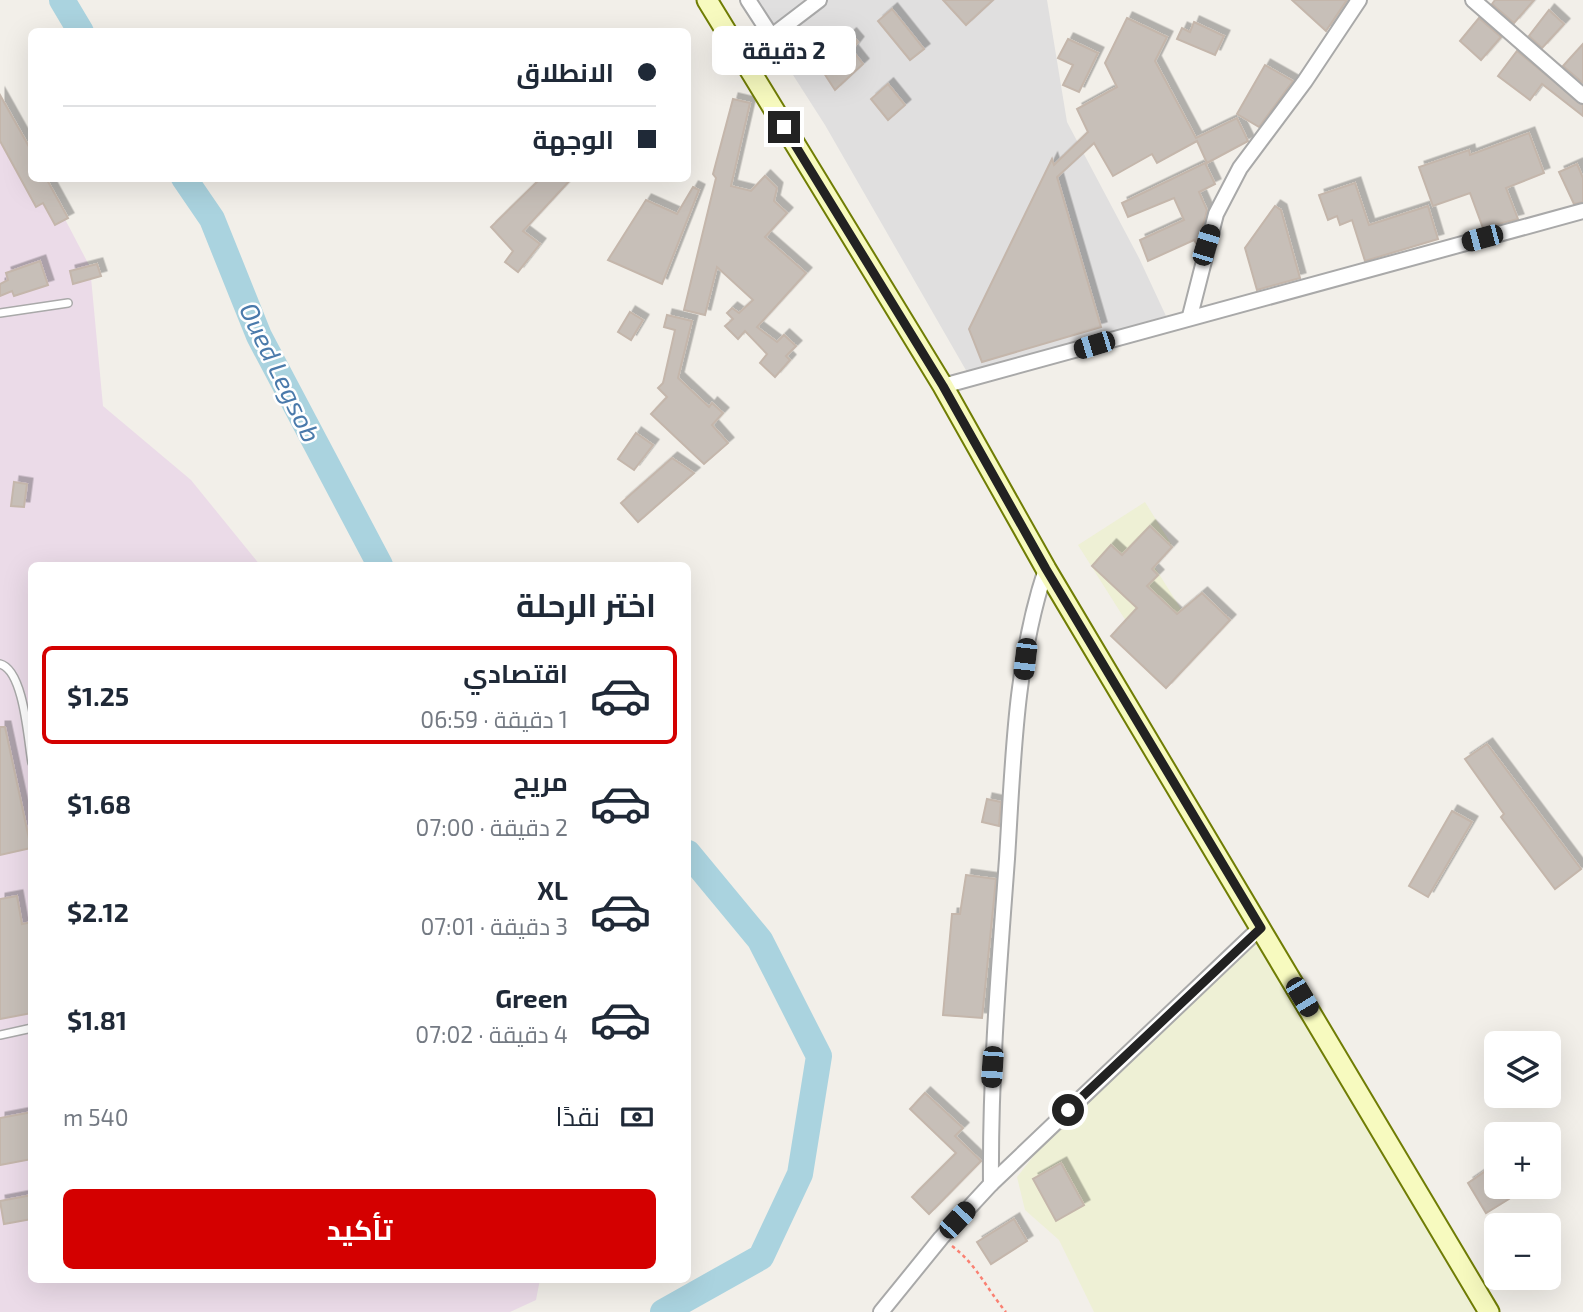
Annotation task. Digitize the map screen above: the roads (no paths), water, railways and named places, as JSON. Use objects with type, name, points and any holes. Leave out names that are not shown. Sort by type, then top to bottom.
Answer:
[{"type":"main road","points":[[707,0],[943,386],[1046,569],[1489,1312]]},
{"type":"street","points":[[748,0],[772,37]]},
{"type":"street","points":[[743,58],[819,0]]},
{"type":"street","points":[[1190,316],[1216,214],[1240,169],[1305,81],[1359,0]]},
{"type":"street","points":[[1473,0],[1583,96]]},
{"type":"street","points":[[943,386],[1023,366],[1190,316],[1583,211]]},
{"type":"street","points":[[990,1184],[990,1094],[1013,770],[1030,623],[1046,569]]},
{"type":"street","points":[[881,1312],[941,1238],[990,1184],[1261,928]]},
{"type":"lane","points":[[0,313],[68,303]]},
{"type":"lane","points":[[0,664],[6,666],[17,681],[28,741]]},
{"type":"lane","points":[[0,1035],[28,1029]]},
{"type":"waterway","name":"Oued Legsob","points":[[62,0],[79,28]]},
{"type":"waterway","name":"Oued Legsob","points":[[187,182],[212,219],[259,336],[378,562]]},
{"type":"waterway","name":"Oued Legsob","points":[[663,1312],[761,1257],[800,1174],[819,1056],[760,940],[691,857]]}]
